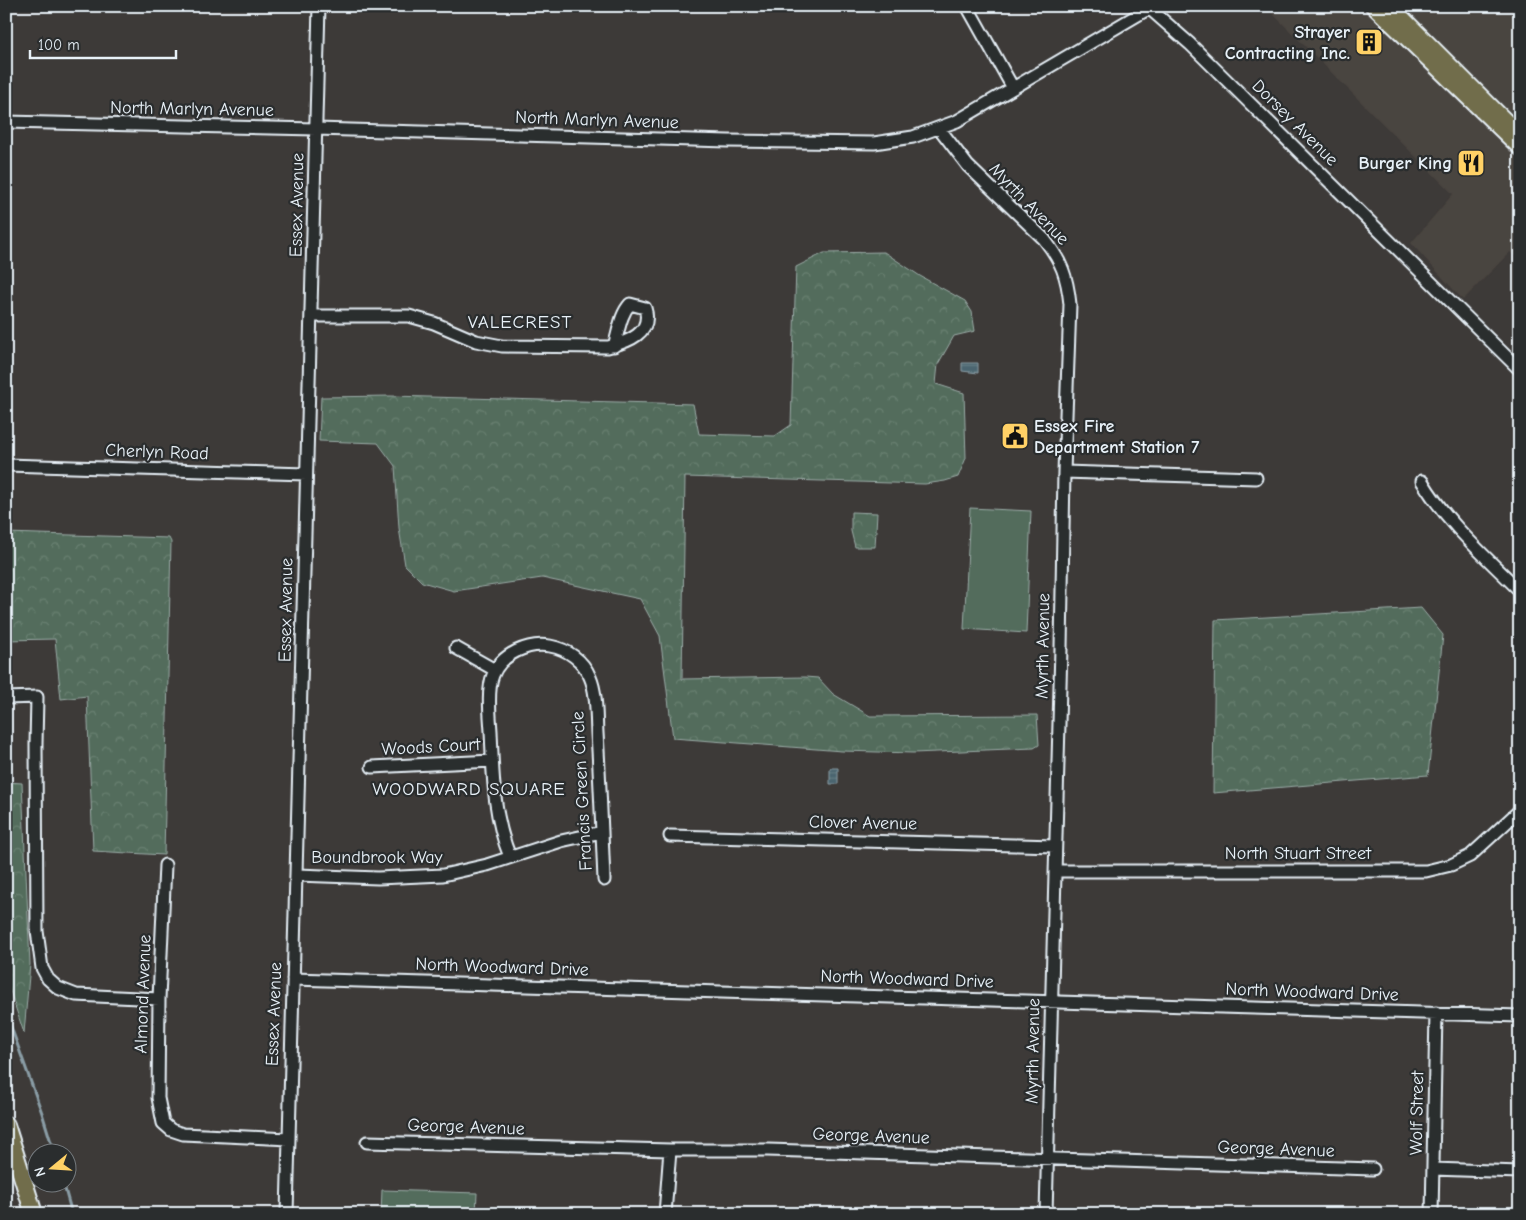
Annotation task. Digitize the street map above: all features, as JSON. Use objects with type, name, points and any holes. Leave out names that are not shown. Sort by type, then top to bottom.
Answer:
[{"type":"highway","points":[[6,1126],[34,1214]]},
{"type":"main road","points":[[1373,6],[1520,148]]},
{"type":"main road","points":[[1391,6],[1520,135]]},
{"type":"street","name":"Essex Avenue","points":[[287,1214],[319,6]]},
{"type":"street","points":[[967,6],[1013,88]]},
{"type":"street","name":"North Marlyn Avenue","points":[[6,122],[855,144],[892,141],[913,137],[957,121],[1151,7]]},
{"type":"street","name":"Dorsey Avenue","points":[[1151,7],[1520,370]]},
{"type":"street","name":"Myrth Avenue","points":[[939,128],[968,166],[1044,239],[1062,265],[1068,283],[1070,304],[1064,472],[1046,1214]]},
{"type":"street","points":[[312,316],[408,316],[434,322],[476,340],[502,346],[614,346]]},
{"type":"street","name":"Cherlyn Road","points":[[6,464],[306,474]]},
{"type":"street","points":[[1064,472],[1256,478]]},
{"type":"street","points":[[1422,481],[1433,500],[1449,519],[1520,591]]},
{"type":"street","name":"Francis Green Circle","points":[[495,670],[513,653],[526,647],[542,645],[554,647],[582,662],[591,678],[595,701],[604,880]]},
{"type":"street","points":[[456,648],[495,670],[492,676],[491,690],[492,761],[496,812],[510,857]]},
{"type":"street","points":[[6,698],[37,697],[37,930],[39,957],[45,974],[58,988],[76,995],[159,999]]},
{"type":"street","name":"Woods Court","points":[[372,768],[492,761]]},
{"type":"street","name":"North Stuart Street","points":[[1055,871],[1426,871],[1451,865],[1470,856],[1520,810]]},
{"type":"street","name":"Boundbrook Way","points":[[297,874],[378,878],[428,877],[473,869],[561,841],[602,832]]},
{"type":"street","name":"Clover Avenue","points":[[670,836],[1055,846]]},
{"type":"street","name":"Almond Avenue","points":[[165,865],[159,999],[158,1098],[164,1123],[171,1130],[183,1134],[289,1139]]},
{"type":"street","name":"North Woodward Drive","points":[[292,979],[1520,1016]]},
{"type":"street","name":"Wolf Street","points":[[1432,1214],[1436,1013]]},
{"type":"street","name":"George Avenue","points":[[367,1142],[670,1150],[768,1150],[1373,1169]]},
{"type":"street","points":[[665,1214],[670,1150]]},
{"type":"street","points":[[1433,1169],[1520,1172]]},
{"type":"shaded area","points":[[1265,6],[1508,6],[1520,17],[1520,260],[1510,252],[1463,300],[1411,243],[1453,194]]},
{"type":"green space","points":[[884,252],[920,276],[965,301],[972,312],[975,331],[954,336],[938,364],[936,384],[964,393],[966,458],[958,477],[925,484],[685,477],[682,679],[818,678],[833,694],[870,716],[1037,715],[1039,745],[1034,748],[913,753],[842,751],[673,738],[660,636],[640,599],[542,578],[454,591],[422,582],[405,565],[399,528],[395,466],[378,443],[319,441],[321,397],[391,396],[693,404],[699,434],[775,436],[791,425],[796,267],[824,253]]},
{"type":"green space","points":[[970,508],[1031,511],[1026,633],[964,629]]},
{"type":"green space","points":[[851,512],[877,513],[875,547],[855,547],[851,531]]},
{"type":"green space","points":[[6,533],[169,538],[171,542],[164,855],[93,851],[87,696],[61,699],[55,639],[6,640]]},
{"type":"green space","points":[[1421,608],[1443,635],[1428,775],[1213,793],[1215,620]]},
{"type":"green space","points":[[6,782],[22,783],[30,964],[24,1033],[6,979]]},
{"type":"green space","points":[[382,1190],[477,1193],[476,1214],[381,1214]]},
{"type":"water","points":[[962,363],[978,363],[978,373],[962,371]]},
{"type":"water","points":[[830,768],[838,768],[838,784],[830,784]]},
{"type":"waterway","points":[[6,1013],[51,1142]]},
{"type":"waterway","points":[[66,1192],[72,1214]]},
{"type":"place","name":"Strayer Contracting Inc.","points":[[1369,42]]},
{"type":"place","name":"Burger King","points":[[1471,163]]},
{"type":"place","name":"Essex Fire Department Station 7","points":[[1015,436]]},
{"type":"district","name":"VALECREST","points":[[520,322]]},
{"type":"district","name":"WOODWARD SQUARE","points":[[469,789]]}]
